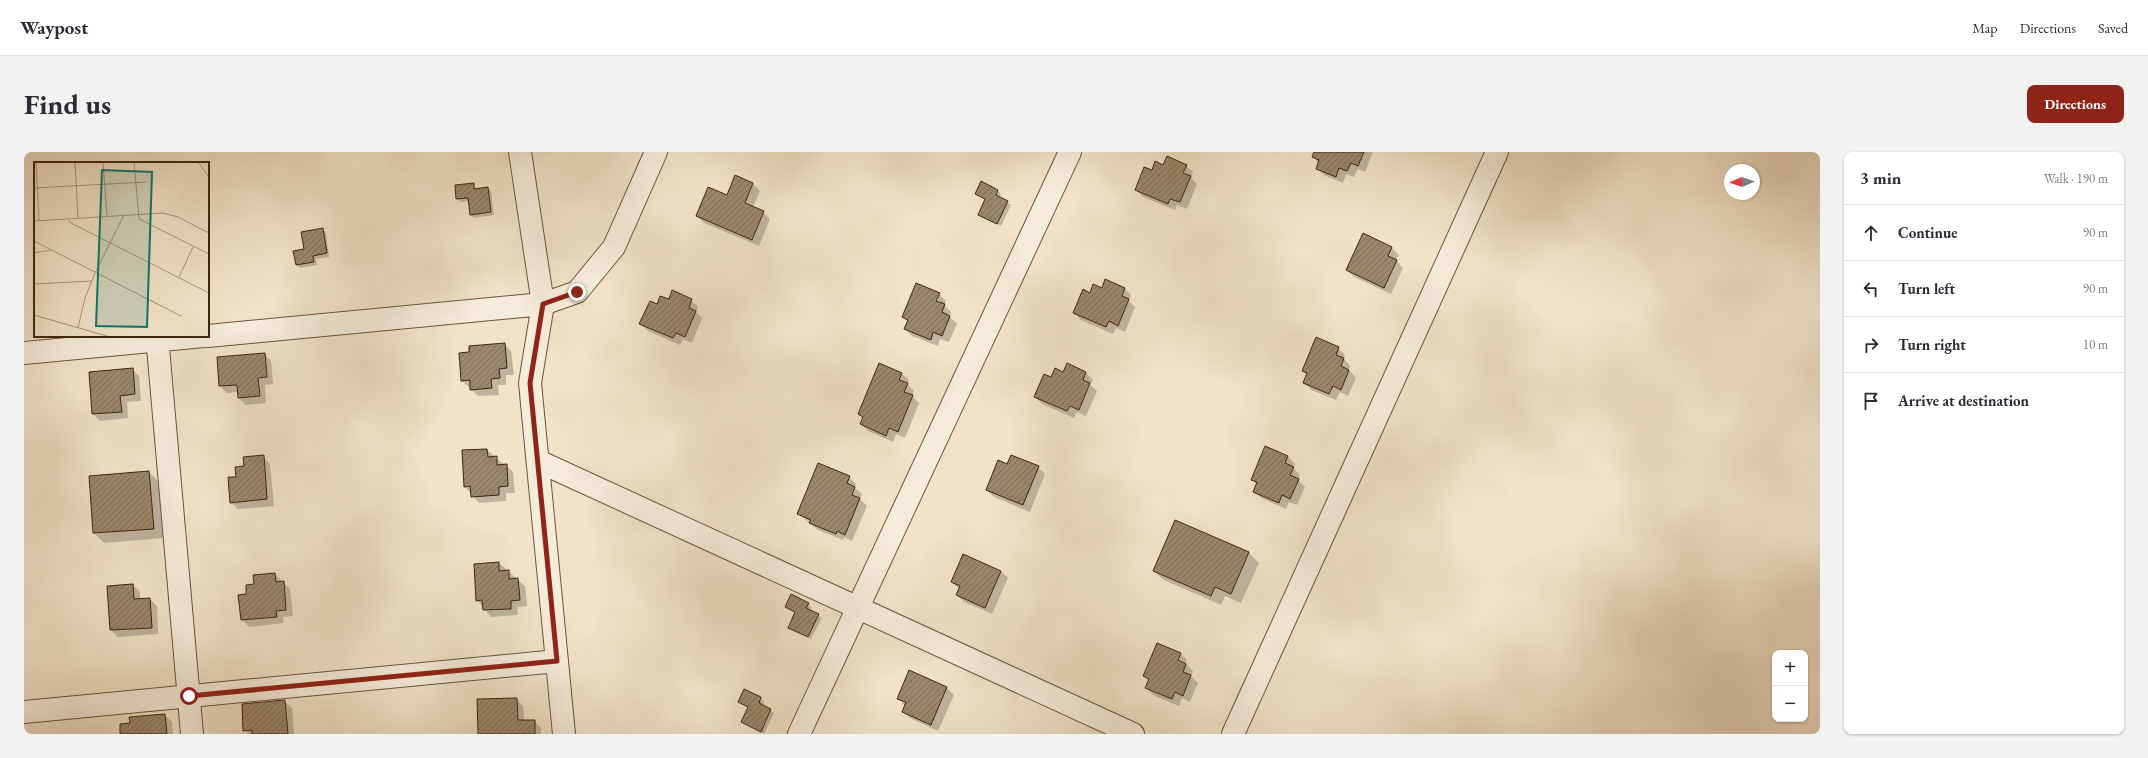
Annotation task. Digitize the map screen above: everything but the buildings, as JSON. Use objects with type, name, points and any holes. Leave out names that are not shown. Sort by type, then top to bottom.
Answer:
[{"type":"street","points":[[520,152],[543,304],[530,383],[564,734]]},
{"type":"street","points":[[209,336],[543,304],[577,292],[614,247],[656,152]]},
{"type":"street","points":[[799,734],[1070,152]]},
{"type":"street","points":[[1234,734],[1498,152]]},
{"type":"street","points":[[24,353],[158,338],[181,337]]},
{"type":"street","points":[[158,338],[192,734]]},
{"type":"street","points":[[538,461],[1133,734]]},
{"type":"street","points":[[24,712],[557,661]]},
{"type":"route","points":[[189,696],[557,661],[530,383],[543,304],[577,292]]}]
